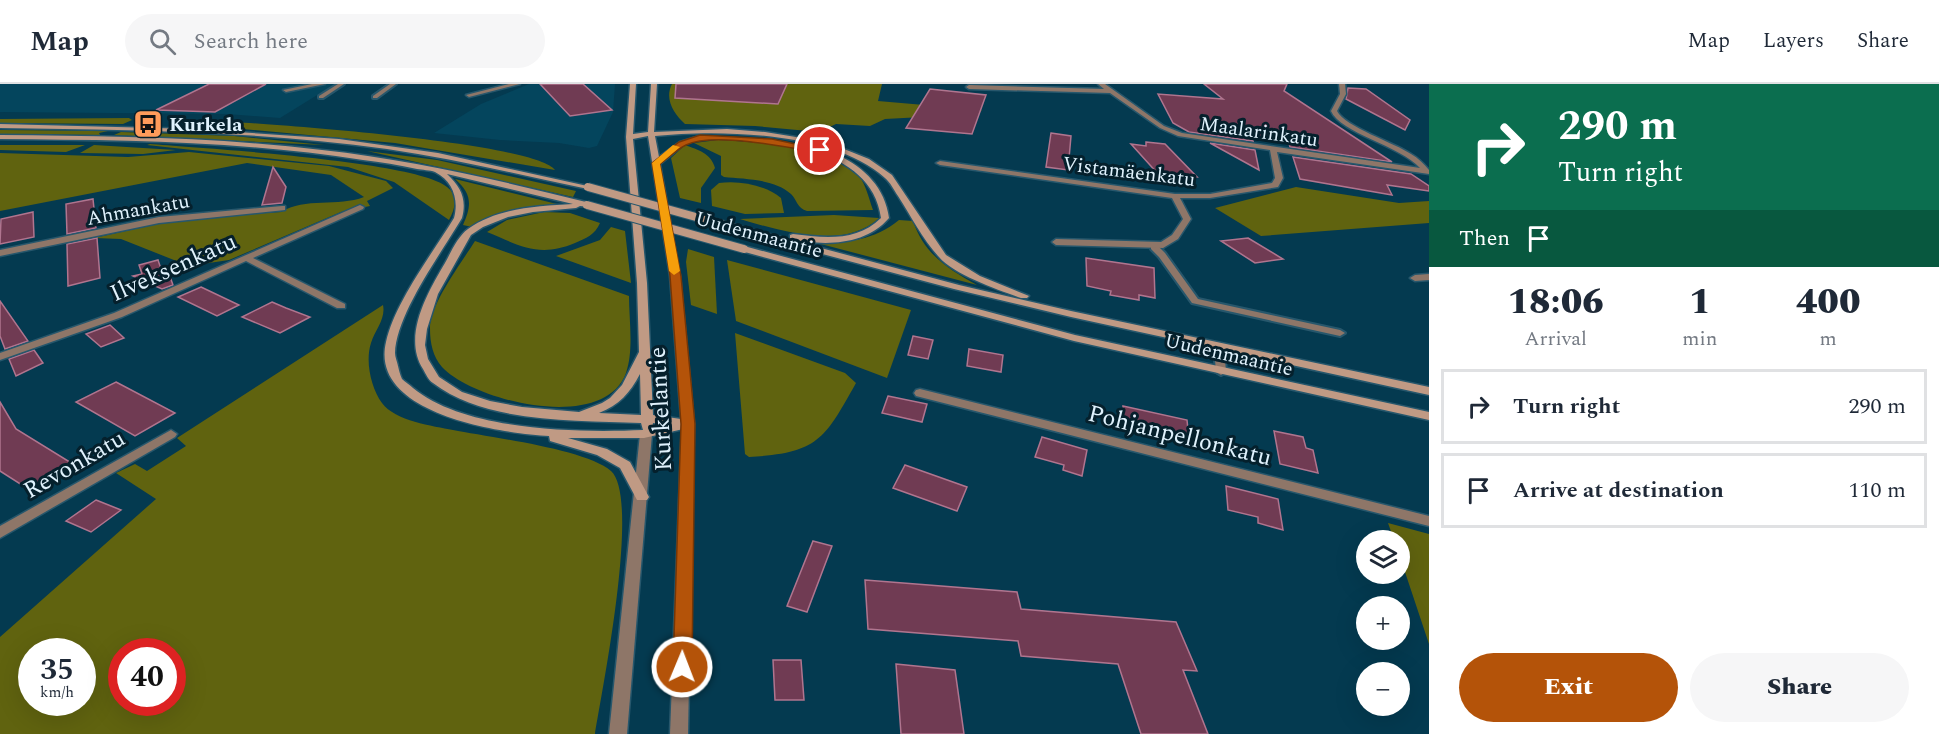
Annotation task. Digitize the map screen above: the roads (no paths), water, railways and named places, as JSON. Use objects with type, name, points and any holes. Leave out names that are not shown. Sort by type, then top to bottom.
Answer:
[{"type":"main road","name":"Kurkelantie","points":[[633,84],[629,137],[642,283],[647,426]]},
{"type":"main road","name":"Kurkelantie","points":[[654,84],[652,136],[675,276],[688,424]]},
{"type":"main road","name":"Uudenmaantie","points":[[0,126],[175,129],[306,138],[452,158],[588,187],[957,287],[1219,347],[1429,391]]},
{"type":"main road","points":[[629,137],[762,135],[821,143],[853,153],[880,167],[889,177],[933,245],[957,268],[1071,314]]},
{"type":"main road","points":[[652,136],[772,141],[830,153],[851,164],[867,177],[885,209],[885,218],[868,233],[844,239],[810,239],[739,229]]},
{"type":"main road","name":"Uudenmaantie","points":[[0,137],[231,144],[322,152],[436,169],[587,205],[1063,335],[1221,372],[1429,416]]},
{"type":"main road","points":[[656,163],[682,143],[700,138]]},
{"type":"main road","points":[[436,169],[460,192],[462,207],[458,218],[397,324],[390,346],[390,365],[400,385],[424,403],[468,419],[578,444],[613,457],[631,472],[642,497]]},
{"type":"main road","points":[[587,205],[519,211],[478,226],[463,240],[426,309],[419,334],[422,361],[435,378],[456,392],[500,407],[540,415],[647,426]]},
{"type":"main road","points":[[575,418],[608,406],[623,395],[631,383],[643,351]]},
{"type":"main road","points":[[524,430],[596,435],[647,426],[688,424]]},
{"type":"street","points":[[286,90],[322,84]]},
{"type":"street","points":[[470,95],[517,84]]},
{"type":"street","name":"Maalarinkatu","points":[[1101,84],[1162,127],[1180,135],[1428,172]]},
{"type":"street","points":[[1342,84],[1342,93],[1334,111],[1336,116],[1364,134],[1412,157],[1428,172]]},
{"type":"street","points":[[969,87],[1112,92]]},
{"type":"street","name":"Vistamäenkatu","points":[[940,163],[1175,196],[1210,196],[1275,185],[1279,178],[1273,149]]},
{"type":"street","points":[[1056,242],[1154,247],[1169,242],[1185,224],[1186,216],[1175,196]]},
{"type":"street","name":"Ilveksenkatu","points":[[0,357],[118,315],[360,207]]},
{"type":"street","name":"Ahmankatu","points":[[0,253],[159,219],[282,208]]},
{"type":"street","points":[[246,258],[341,306]]},
{"type":"street","points":[[1415,278],[1429,277]]},
{"type":"street","name":"Pohjanpellonkatu","points":[[920,393],[1429,520]]},
{"type":"street","name":"Kurkelantie","points":[[679,734],[688,424]]},
{"type":"street","name":"Kurkelantie","points":[[618,734],[647,426]]},
{"type":"street","name":"Revonkatu","points":[[0,533],[171,434]]},
{"type":"lane","points":[[321,97],[341,84]]},
{"type":"lane","points":[[375,97],[393,84]]},
{"type":"lane","points":[[1154,247],[1195,301],[1340,333]]},
{"type":"lane","points":[[1219,347],[1221,372]]},
{"type":"place","name":"Kurkela","points":[[148,124]]}]
